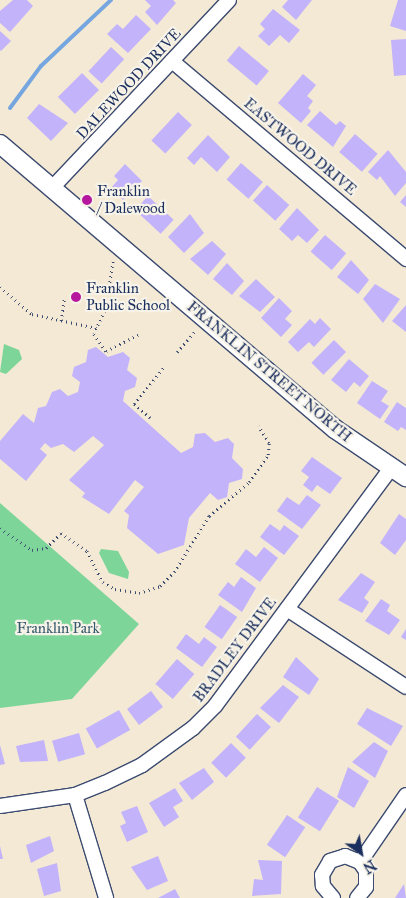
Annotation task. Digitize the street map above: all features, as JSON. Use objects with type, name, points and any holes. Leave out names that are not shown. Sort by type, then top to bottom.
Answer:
[{"type":"street","name":"DALEWOOD DRIVE","points":[[52,188],[229,0]]},
{"type":"street","name":"EASTWOOD DRIVE","points":[[172,61],[406,259]]},
{"type":"street","name":"FRANKLIN STREET NORTH","points":[[0,144],[335,429],[399,472]]},
{"type":"street","name":"BRADLEY DRIVE","points":[[0,806],[75,795],[142,765],[192,728],[215,706],[288,608],[399,472]]},
{"type":"street","points":[[288,608],[406,686]]},
{"type":"street","points":[[75,795],[106,898]]},
{"type":"street","points":[[360,862],[406,795]]},
{"type":"street","points":[[333,898],[323,886],[325,867],[337,857],[360,862]]},
{"type":"street","points":[[358,898],[368,879],[360,862]]},
{"type":"path","points":[[108,292],[114,261]]},
{"type":"path","points":[[0,288],[32,314],[97,328]]},
{"type":"path","points":[[61,320],[64,299]]},
{"type":"path","points":[[105,311],[97,328],[95,341],[106,351],[138,335]]},
{"type":"path","points":[[177,352],[195,331]]},
{"type":"path","points":[[150,418],[134,404],[164,368]]},
{"type":"path","points":[[0,528],[32,550],[46,548],[61,533],[88,551],[103,582],[120,590],[139,593],[160,586],[174,572],[209,516],[249,482],[268,455],[269,443],[258,426]]},
{"type":"green space","points":[[4,344],[19,350],[22,359],[6,374],[0,372]]},
{"type":"green space","name":"Franklin Park","points":[[0,503],[139,624],[72,699],[0,708]]},
{"type":"green space","points":[[101,549],[118,551],[129,572],[128,579],[109,573],[99,553]]},
{"type":"building","points":[[13,0],[27,0],[33,6],[10,32],[0,23],[0,11]]},
{"type":"building","points":[[145,0],[173,0],[176,3],[157,25],[145,12],[151,6]]},
{"type":"building","points":[[288,0],[312,0],[296,20],[282,7]]},
{"type":"building","points":[[398,0],[406,0],[406,31],[390,26]]},
{"type":"building","points":[[273,9],[300,30],[289,43],[280,35],[269,46],[258,36],[265,29],[260,24]]},
{"type":"building","points":[[136,15],[151,29],[128,53],[107,34],[117,24],[123,29]]},
{"type":"building","points":[[0,31],[11,41],[1,51],[0,50]]},
{"type":"building","points":[[406,39],[406,75],[394,76],[391,40]]},
{"type":"building","points":[[239,46],[269,71],[257,86],[227,61]]},
{"type":"building","points":[[111,47],[124,59],[102,83],[88,71]]},
{"type":"building","points":[[82,73],[99,90],[75,114],[58,97]]},
{"type":"building","points":[[303,74],[316,85],[307,96],[313,101],[308,108],[311,111],[301,123],[278,103]]},
{"type":"building","points":[[39,104],[68,123],[51,141],[27,118]]},
{"type":"building","points":[[320,111],[336,125],[340,121],[346,126],[333,147],[307,125]]},
{"type":"building","points":[[178,112],[192,125],[165,153],[151,141]]},
{"type":"building","points":[[355,134],[378,154],[362,172],[339,152]]},
{"type":"building","points":[[208,135],[230,157],[217,172],[201,157],[194,165],[187,158]]},
{"type":"building","points":[[388,150],[406,172],[406,183],[395,196],[380,176],[377,180],[368,172]]},
{"type":"building","points":[[241,163],[263,182],[248,199],[227,180]]},
{"type":"building","points":[[125,164],[142,181],[123,200],[111,188],[118,180],[114,176]]},
{"type":"building","points":[[267,185],[289,205],[275,221],[253,201]]},
{"type":"building","points":[[406,195],[406,207],[400,202]]},
{"type":"building","points":[[148,196],[174,220],[161,234],[135,210]]},
{"type":"building","points":[[297,208],[319,230],[307,243],[298,235],[292,241],[279,229]]},
{"type":"building","points":[[190,214],[204,233],[184,253],[168,237]]},
{"type":"building","points":[[325,235],[346,253],[332,270],[311,252]]},
{"type":"building","points":[[212,241],[226,254],[208,275],[190,259]]},
{"type":"building","points":[[351,260],[369,280],[358,294],[337,277]]},
{"type":"building","points":[[227,263],[244,281],[232,295],[213,279]]},
{"type":"building","points":[[256,279],[275,297],[260,312],[239,296]]},
{"type":"building","points":[[375,284],[400,299],[383,323],[363,299]]},
{"type":"building","points":[[279,298],[292,311],[285,319],[292,325],[281,337],[261,318]]},
{"type":"building","points":[[406,305],[406,332],[392,321]]},
{"type":"building","points":[[320,318],[331,329],[314,347],[309,342],[298,352],[288,342],[310,319],[315,324]]},
{"type":"building","points":[[334,340],[346,352],[323,375],[311,363]]},
{"type":"building","name":"Franklin Public School","points":[[96,347],[108,357],[123,352],[130,358],[127,370],[137,378],[135,387],[125,391],[123,401],[181,453],[193,447],[195,434],[205,433],[215,442],[228,438],[234,444],[232,458],[243,469],[242,479],[229,483],[227,497],[218,500],[210,493],[189,518],[184,545],[158,554],[127,528],[129,515],[124,511],[144,487],[135,480],[109,514],[82,497],[85,493],[69,480],[104,445],[93,436],[74,452],[63,444],[51,448],[45,443],[40,449],[47,455],[26,481],[0,459],[0,441],[23,414],[34,423],[38,408],[46,406],[52,392],[60,389],[68,396],[78,392],[80,382],[72,376],[74,367],[86,362],[88,350]]},
{"type":"building","points":[[349,359],[369,376],[360,387],[354,382],[346,392],[331,380]]},
{"type":"building","points":[[372,381],[388,391],[381,401],[389,406],[380,419],[357,403]]},
{"type":"building","points":[[397,402],[406,408],[406,430],[401,427],[398,431],[384,422]]},
{"type":"building","points":[[312,457],[342,478],[330,494],[317,485],[312,492],[303,485],[309,477],[301,471]]},
{"type":"building","points":[[307,495],[321,505],[302,529],[277,511],[287,497],[299,505]]},
{"type":"building","points":[[399,514],[406,519],[406,540],[395,555],[380,543]]},
{"type":"building","points":[[270,524],[280,531],[284,525],[299,536],[284,555],[260,537]]},
{"type":"building","points":[[264,547],[278,558],[260,582],[235,564],[246,549],[256,557]]},
{"type":"building","points":[[361,573],[375,582],[364,598],[369,602],[362,613],[338,600]]},
{"type":"building","points":[[241,577],[256,588],[242,612],[218,595],[228,582],[234,587]]},
{"type":"building","points":[[381,599],[390,605],[387,611],[400,620],[389,635],[365,621]]},
{"type":"building","points":[[220,605],[237,617],[222,639],[205,627]]},
{"type":"building","points":[[406,629],[406,640],[401,637]]},
{"type":"building","points":[[186,634],[199,644],[204,637],[217,647],[202,667],[176,648]]},
{"type":"building","points":[[296,657],[319,679],[309,695],[283,677]]},
{"type":"building","points":[[177,659],[194,674],[173,699],[155,684]]},
{"type":"building","points":[[283,685],[299,697],[279,723],[260,708]]},
{"type":"building","points":[[151,691],[163,707],[139,725],[127,709]]},
{"type":"building","points":[[367,708],[403,726],[391,746],[357,724]]},
{"type":"building","points":[[119,710],[130,730],[97,749],[86,728]]},
{"type":"building","points":[[257,714],[271,727],[250,750],[236,737]]},
{"type":"building","points":[[79,733],[85,754],[58,762],[52,741]]},
{"type":"building","points":[[44,740],[48,761],[20,762],[16,746]]},
{"type":"building","points":[[374,742],[388,751],[375,778],[352,762]]},
{"type":"building","points":[[231,743],[246,758],[226,778],[211,763]]},
{"type":"building","points":[[0,745],[5,764],[0,765]]},
{"type":"building","points":[[348,767],[369,781],[354,808],[337,797]]},
{"type":"building","points":[[204,768],[214,782],[192,800],[179,783]]},
{"type":"building","points":[[317,787],[339,801],[320,831],[298,818]]},
{"type":"building","points":[[175,788],[183,801],[173,807],[179,817],[164,827],[149,803]]},
{"type":"building","points":[[137,806],[148,832],[127,842],[120,826],[126,823],[121,812]]},
{"type":"building","points":[[287,815],[305,827],[285,857],[267,845]]},
{"type":"building","points":[[50,836],[54,851],[31,863],[26,845]]},
{"type":"building","points":[[0,846],[3,859],[0,859]]},
{"type":"building","points":[[158,856],[168,881],[147,890],[131,867]]},
{"type":"building","points":[[258,860],[282,861],[281,894],[252,896],[254,879],[263,880]]},
{"type":"building","points":[[57,863],[61,891],[44,896],[37,869]]},
{"type":"building","points":[[404,884],[406,898],[395,898]]},
{"type":"building","points":[[175,889],[180,898],[158,898]]},
{"type":"waterway","points":[[10,108],[41,66],[111,0]]},
{"type":"place","name":"Franklin / Dalewood","points":[[87,200]]},
{"type":"place","name":"Franklin Public School","points":[[76,297]]}]
